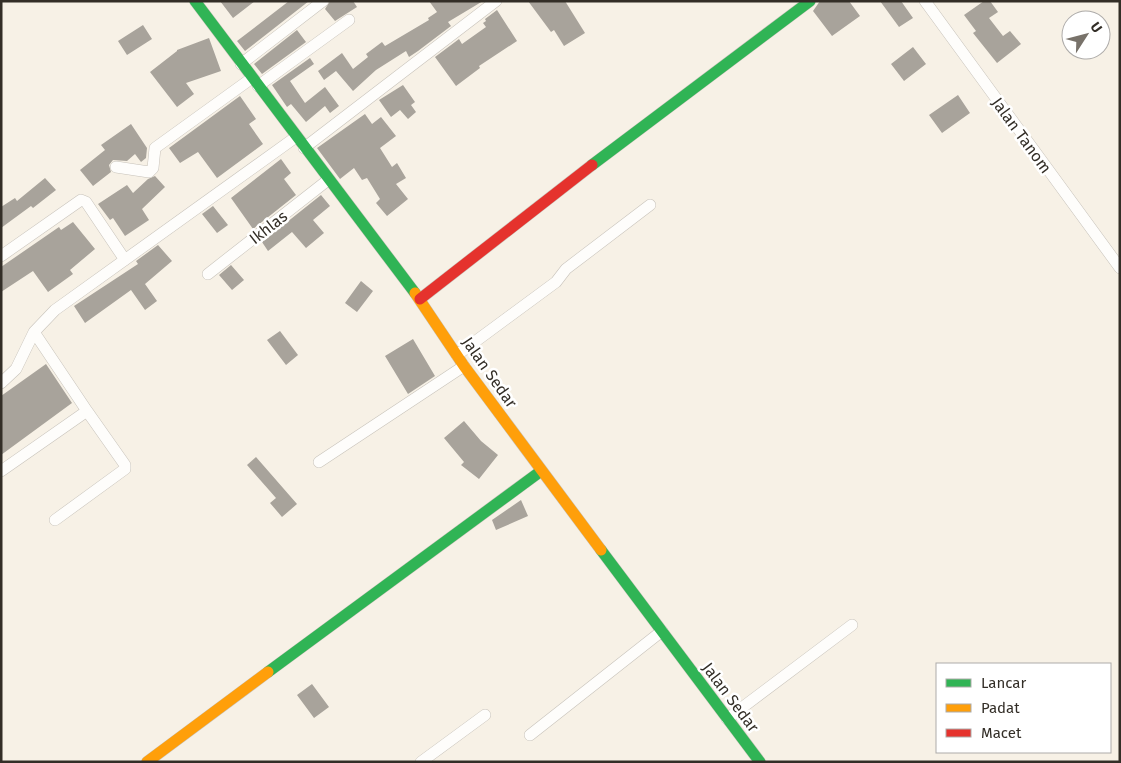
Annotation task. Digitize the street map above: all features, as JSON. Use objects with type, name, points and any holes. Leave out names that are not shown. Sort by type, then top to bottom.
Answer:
[{"type":"street","name":"Jalan Sedar","points":[[195,1],[328,180],[420,299],[464,366],[541,471],[760,762]]},
{"type":"street","points":[[242,64],[323,1]]},
{"type":"street","points":[[304,148],[496,1]]},
{"type":"street","points":[[420,299],[570,182],[810,1]]},
{"type":"street","name":"Jalan Tanom","points":[[925,1],[1120,268]]},
{"type":"street","points":[[116,167],[149,172],[153,168],[155,148],[349,20]]},
{"type":"street","points":[[1,383],[16,369],[34,332],[55,310],[296,137]]},
{"type":"street","name":"Ikhlas","points":[[208,274],[328,180]]},
{"type":"street","points":[[1,256],[81,200],[86,202],[125,260]]},
{"type":"street","points":[[458,355],[556,282],[566,269],[650,205]]},
{"type":"street","points":[[34,332],[125,464],[125,470],[55,520]]},
{"type":"street","points":[[319,462],[464,366]]},
{"type":"street","points":[[1,471],[87,411]]},
{"type":"street","points":[[147,762],[541,471]]},
{"type":"street","points":[[728,719],[852,626]]},
{"type":"street","points":[[530,735],[662,631]]},
{"type":"street","points":[[421,762],[485,715]]},
{"type":"building","points":[[220,1],[255,1],[233,18]]},
{"type":"building","points":[[289,1],[309,1],[245,51],[237,41]]},
{"type":"building","points":[[330,1],[353,1],[357,7],[335,21],[325,9]]},
{"type":"building","points":[[429,1],[483,1],[448,22],[451,26],[409,57],[406,51],[376,70],[353,91],[336,71],[324,80],[318,71],[342,53],[353,69],[368,57],[366,54],[382,42],[385,46],[429,20],[428,18],[437,12]]},
{"type":"building","points":[[528,1],[565,1],[585,33],[564,46],[554,30],[551,32]]},
{"type":"building","points":[[820,1],[849,1],[860,16],[832,36],[813,11]]},
{"type":"building","points":[[880,1],[901,1],[913,18],[899,27]]},
{"type":"building","points":[[984,1],[990,1],[998,12],[989,18],[1003,36],[1010,31],[1021,44],[997,63],[973,33],[976,31],[964,15]]},
{"type":"building","points":[[497,10],[517,41],[479,66],[480,68],[456,86],[435,57],[459,39],[462,44],[486,27],[483,23],[486,21],[485,19]]},
{"type":"building","points":[[143,25],[152,39],[127,55],[118,41]]},
{"type":"building","points":[[297,30],[306,42],[262,74],[254,64]]},
{"type":"building","points":[[209,38],[221,71],[186,83],[194,94],[177,107],[150,72],[177,50]]},
{"type":"building","points":[[913,47],[926,64],[904,81],[891,64]]},
{"type":"building","points":[[310,58],[314,64],[290,81],[305,103],[325,87],[339,106],[330,113],[325,106],[306,122],[291,104],[287,107],[272,85]]},
{"type":"building","points":[[403,85],[415,102],[411,105],[416,112],[408,119],[400,110],[391,117],[379,100]]},
{"type":"building","points":[[958,95],[970,113],[942,133],[929,115]]},
{"type":"building","points":[[240,96],[256,119],[249,124],[263,144],[217,178],[198,152],[180,163],[169,148]]},
{"type":"building","points":[[365,114],[372,124],[381,117],[396,136],[380,148],[392,167],[397,163],[406,178],[396,184],[408,199],[387,216],[376,203],[380,199],[367,178],[362,180],[354,168],[340,179],[317,148]]},
{"type":"building","points":[[131,124],[147,148],[146,158],[141,162],[135,154],[127,161],[113,160],[109,165],[111,172],[93,186],[80,170],[105,150],[101,145]]},
{"type":"building","points":[[281,159],[291,173],[284,179],[296,195],[253,229],[231,198]]},
{"type":"building","points":[[155,176],[165,187],[142,209],[149,220],[125,236],[113,218],[110,220],[98,204],[127,185],[133,193],[148,179]]},
{"type":"building","points":[[45,178],[56,190],[33,208],[31,206],[1,228],[1,207],[15,198],[17,201]]},
{"type":"building","points":[[321,195],[330,206],[313,220],[324,233],[306,248],[292,232],[268,251],[262,242]]},
{"type":"building","points":[[213,206],[228,225],[217,233],[202,214]]},
{"type":"building","points":[[73,222],[95,249],[70,270],[73,274],[48,292],[33,271],[1,292],[1,267],[59,227],[61,230]]},
{"type":"building","points":[[158,245],[172,261],[145,284],[157,301],[145,310],[131,290],[85,323],[74,306],[138,264],[136,261]]},
{"type":"building","points":[[231,265],[244,280],[232,290],[219,275]]},
{"type":"building","points":[[361,281],[373,291],[357,312],[345,303]]},
{"type":"building","points":[[280,331],[298,355],[286,365],[267,340]]},
{"type":"building","points":[[413,339],[435,376],[408,394],[385,356]]},
{"type":"building","points":[[46,364],[72,403],[1,455],[1,396]]},
{"type":"building","points":[[464,421],[481,441],[498,455],[479,479],[461,465],[464,462],[444,438]]},
{"type":"building","points":[[256,457],[297,504],[282,517],[270,503],[276,498],[247,465]]},
{"type":"building","points":[[521,500],[528,516],[496,530],[492,520]]},
{"type":"building","points":[[312,684],[329,707],[314,718],[297,695]]},
{"type":"traffic: fast","points":[[195,1],[415,293]]},
{"type":"traffic: fast","points":[[592,165],[810,1]]},
{"type":"traffic: fast","points":[[268,672],[541,471]]},
{"type":"traffic: fast","points":[[601,550],[760,762]]},
{"type":"traffic: slow","points":[[415,293],[464,366],[601,550]]},
{"type":"traffic: slow","points":[[147,762],[268,672]]},
{"type":"traffic: jam","points":[[420,299],[592,165]]}]
